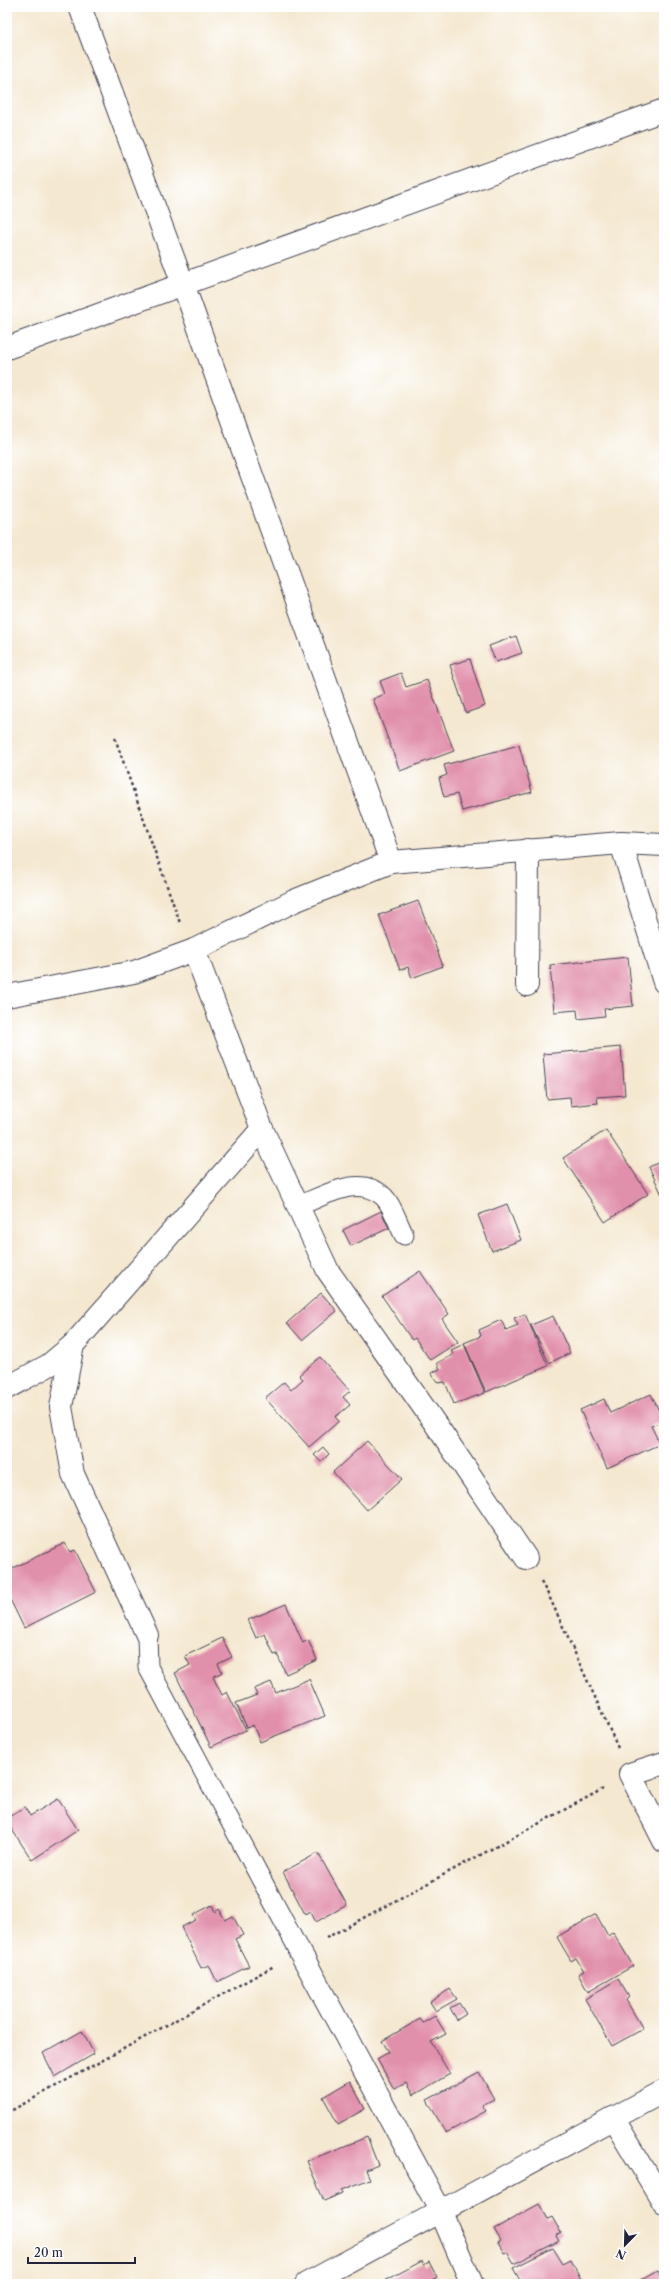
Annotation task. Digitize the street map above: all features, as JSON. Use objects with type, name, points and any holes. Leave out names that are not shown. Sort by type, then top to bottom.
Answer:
[{"type":"street","points":[[80,7],[183,284],[391,862]]},
{"type":"street","points":[[7,348],[664,110]]},
{"type":"street","points":[[7,996],[134,972],[192,951],[294,901],[391,862],[621,843],[664,845]]},
{"type":"street","points":[[621,843],[664,982]]},
{"type":"street","points":[[527,985],[528,850]]},
{"type":"street","points":[[192,951],[262,1129],[328,1271],[441,1432],[526,1558]]},
{"type":"street","points":[[7,1388],[49,1365],[73,1345],[262,1129]]},
{"type":"street","points":[[73,1345],[61,1407],[73,1474],[147,1635]]},
{"type":"street","points":[[664,1764],[630,1774],[664,1841]]},
{"type":"street","points":[[300,1952],[440,2210],[472,2284]]},
{"type":"street","points":[[306,2284],[440,2210],[664,2091]]},
{"type":"street","points":[[613,2118],[664,2203]]},
{"type":"lane","points":[[298,1206],[353,1185],[372,1187],[385,1198],[404,1235]]},
{"type":"lane","points":[[147,1635],[148,1667],[300,1952]]},
{"type":"path","points":[[115,738],[192,951]]},
{"type":"path","points":[[7,2114],[300,1952],[630,1774],[549,1596],[526,1558]]},
{"type":"building","points":[[516,636],[522,653],[496,662],[489,646]]},
{"type":"building","points":[[470,659],[485,706],[466,713],[450,665]]},
{"type":"building","points":[[401,673],[406,687],[427,680],[454,751],[400,771],[373,699],[385,694],[380,681]]},
{"type":"building","points":[[519,745],[532,792],[462,811],[457,794],[444,797],[439,778],[447,775],[444,765]]},
{"type":"building","points":[[418,901],[443,966],[412,978],[408,967],[400,970],[379,915]]},
{"type":"building","points":[[628,957],[633,1006],[604,1009],[605,1016],[578,1019],[577,1010],[554,1012],[550,965]]},
{"type":"building","points":[[621,1047],[625,1095],[597,1097],[598,1103],[571,1106],[570,1097],[547,1099],[543,1054]]},
{"type":"building","points":[[606,1130],[648,1194],[605,1222],[563,1158]]},
{"type":"building","points":[[664,1160],[664,1199],[649,1167]]},
{"type":"building","points":[[507,1204],[521,1240],[492,1251],[478,1215]]},
{"type":"building","points":[[381,1211],[389,1228],[351,1246],[343,1230]]},
{"type":"building","points":[[420,1271],[449,1314],[442,1319],[458,1342],[430,1360],[415,1338],[412,1340],[382,1296]]},
{"type":"building","points":[[321,1293],[337,1311],[302,1340],[287,1323]]},
{"type":"building","points":[[525,1314],[548,1366],[486,1392],[464,1343],[481,1336],[479,1330],[501,1320],[506,1330],[518,1325],[514,1318]]},
{"type":"building","points":[[553,1316],[570,1353],[549,1363],[531,1325]]},
{"type":"building","points":[[464,1344],[485,1393],[454,1404],[445,1382],[438,1383],[431,1373],[440,1369],[437,1363],[453,1355],[451,1350]]},
{"type":"building","points":[[320,1357],[350,1391],[343,1397],[350,1405],[335,1417],[339,1421],[309,1447],[265,1398],[284,1382],[291,1390],[303,1379],[299,1375]]},
{"type":"building","points":[[651,1394],[664,1421],[651,1426],[660,1444],[607,1468],[580,1410],[604,1399],[610,1413]]},
{"type":"building","points":[[367,1441],[402,1479],[367,1510],[333,1472]]},
{"type":"building","points":[[323,1447],[329,1454],[321,1462],[314,1455]]},
{"type":"building","points":[[65,1543],[70,1552],[75,1550],[96,1592],[24,1628],[7,1593],[7,1571]]},
{"type":"building","points":[[286,1604],[303,1643],[308,1640],[317,1660],[286,1674],[277,1654],[274,1655],[265,1634],[256,1638],[248,1620]]},
{"type":"building","points":[[222,1638],[232,1657],[218,1664],[222,1672],[213,1677],[222,1695],[227,1692],[246,1730],[211,1747],[175,1673],[190,1665],[185,1656]]},
{"type":"building","points":[[309,1679],[325,1716],[260,1742],[253,1725],[247,1728],[236,1703],[257,1695],[254,1689],[271,1682],[276,1693]]},
{"type":"building","points":[[58,1799],[78,1830],[32,1860],[7,1822],[7,1818],[25,1807],[30,1816]]},
{"type":"building","points":[[318,1853],[347,1905],[316,1922],[310,1911],[305,1914],[283,1872]]},
{"type":"building","points":[[212,1905],[215,1912],[219,1909],[225,1920],[233,1916],[243,1935],[235,1939],[249,1966],[217,1982],[209,1965],[201,1968],[181,1927],[196,1920],[193,1915]]},
{"type":"building","points":[[596,1914],[608,1936],[613,1932],[633,1966],[588,1992],[578,1974],[584,1971],[576,1958],[571,1961],[557,1937]]},
{"type":"building","points":[[618,1979],[629,1997],[626,2000],[643,2029],[612,2046],[585,1999]]},
{"type":"building","points":[[450,1989],[457,1999],[436,2011],[430,2002]]},
{"type":"building","points":[[459,2003],[466,2014],[457,2020],[450,2008]]},
{"type":"building","points":[[435,2016],[446,2034],[431,2042],[450,2074],[413,2095],[406,2083],[394,2089],[377,2059],[389,2052],[382,2041],[420,2019],[423,2023]]},
{"type":"building","points":[[82,2031],[94,2054],[55,2077],[43,2053]]},
{"type":"building","points":[[479,2072],[494,2099],[482,2105],[486,2111],[446,2133],[427,2100]]},
{"type":"building","points":[[350,2081],[365,2109],[338,2124],[323,2097]]},
{"type":"building","points":[[367,2137],[378,2165],[366,2170],[370,2179],[342,2190],[343,2193],[324,2201],[307,2161]]},
{"type":"building","points":[[539,2204],[548,2219],[552,2217],[561,2233],[556,2236],[559,2241],[514,2264],[507,2252],[504,2253],[498,2243],[501,2241],[494,2229]]},
{"type":"building","points":[[553,2248],[563,2264],[571,2260],[583,2283],[522,2284],[513,2268]]},
{"type":"building","points":[[422,2261],[424,2265],[429,2262],[437,2277],[432,2280],[435,2284],[384,2284],[383,2282]]},
{"type":"building","points":[[658,2270],[664,2277],[664,2284],[634,2284]]}]
